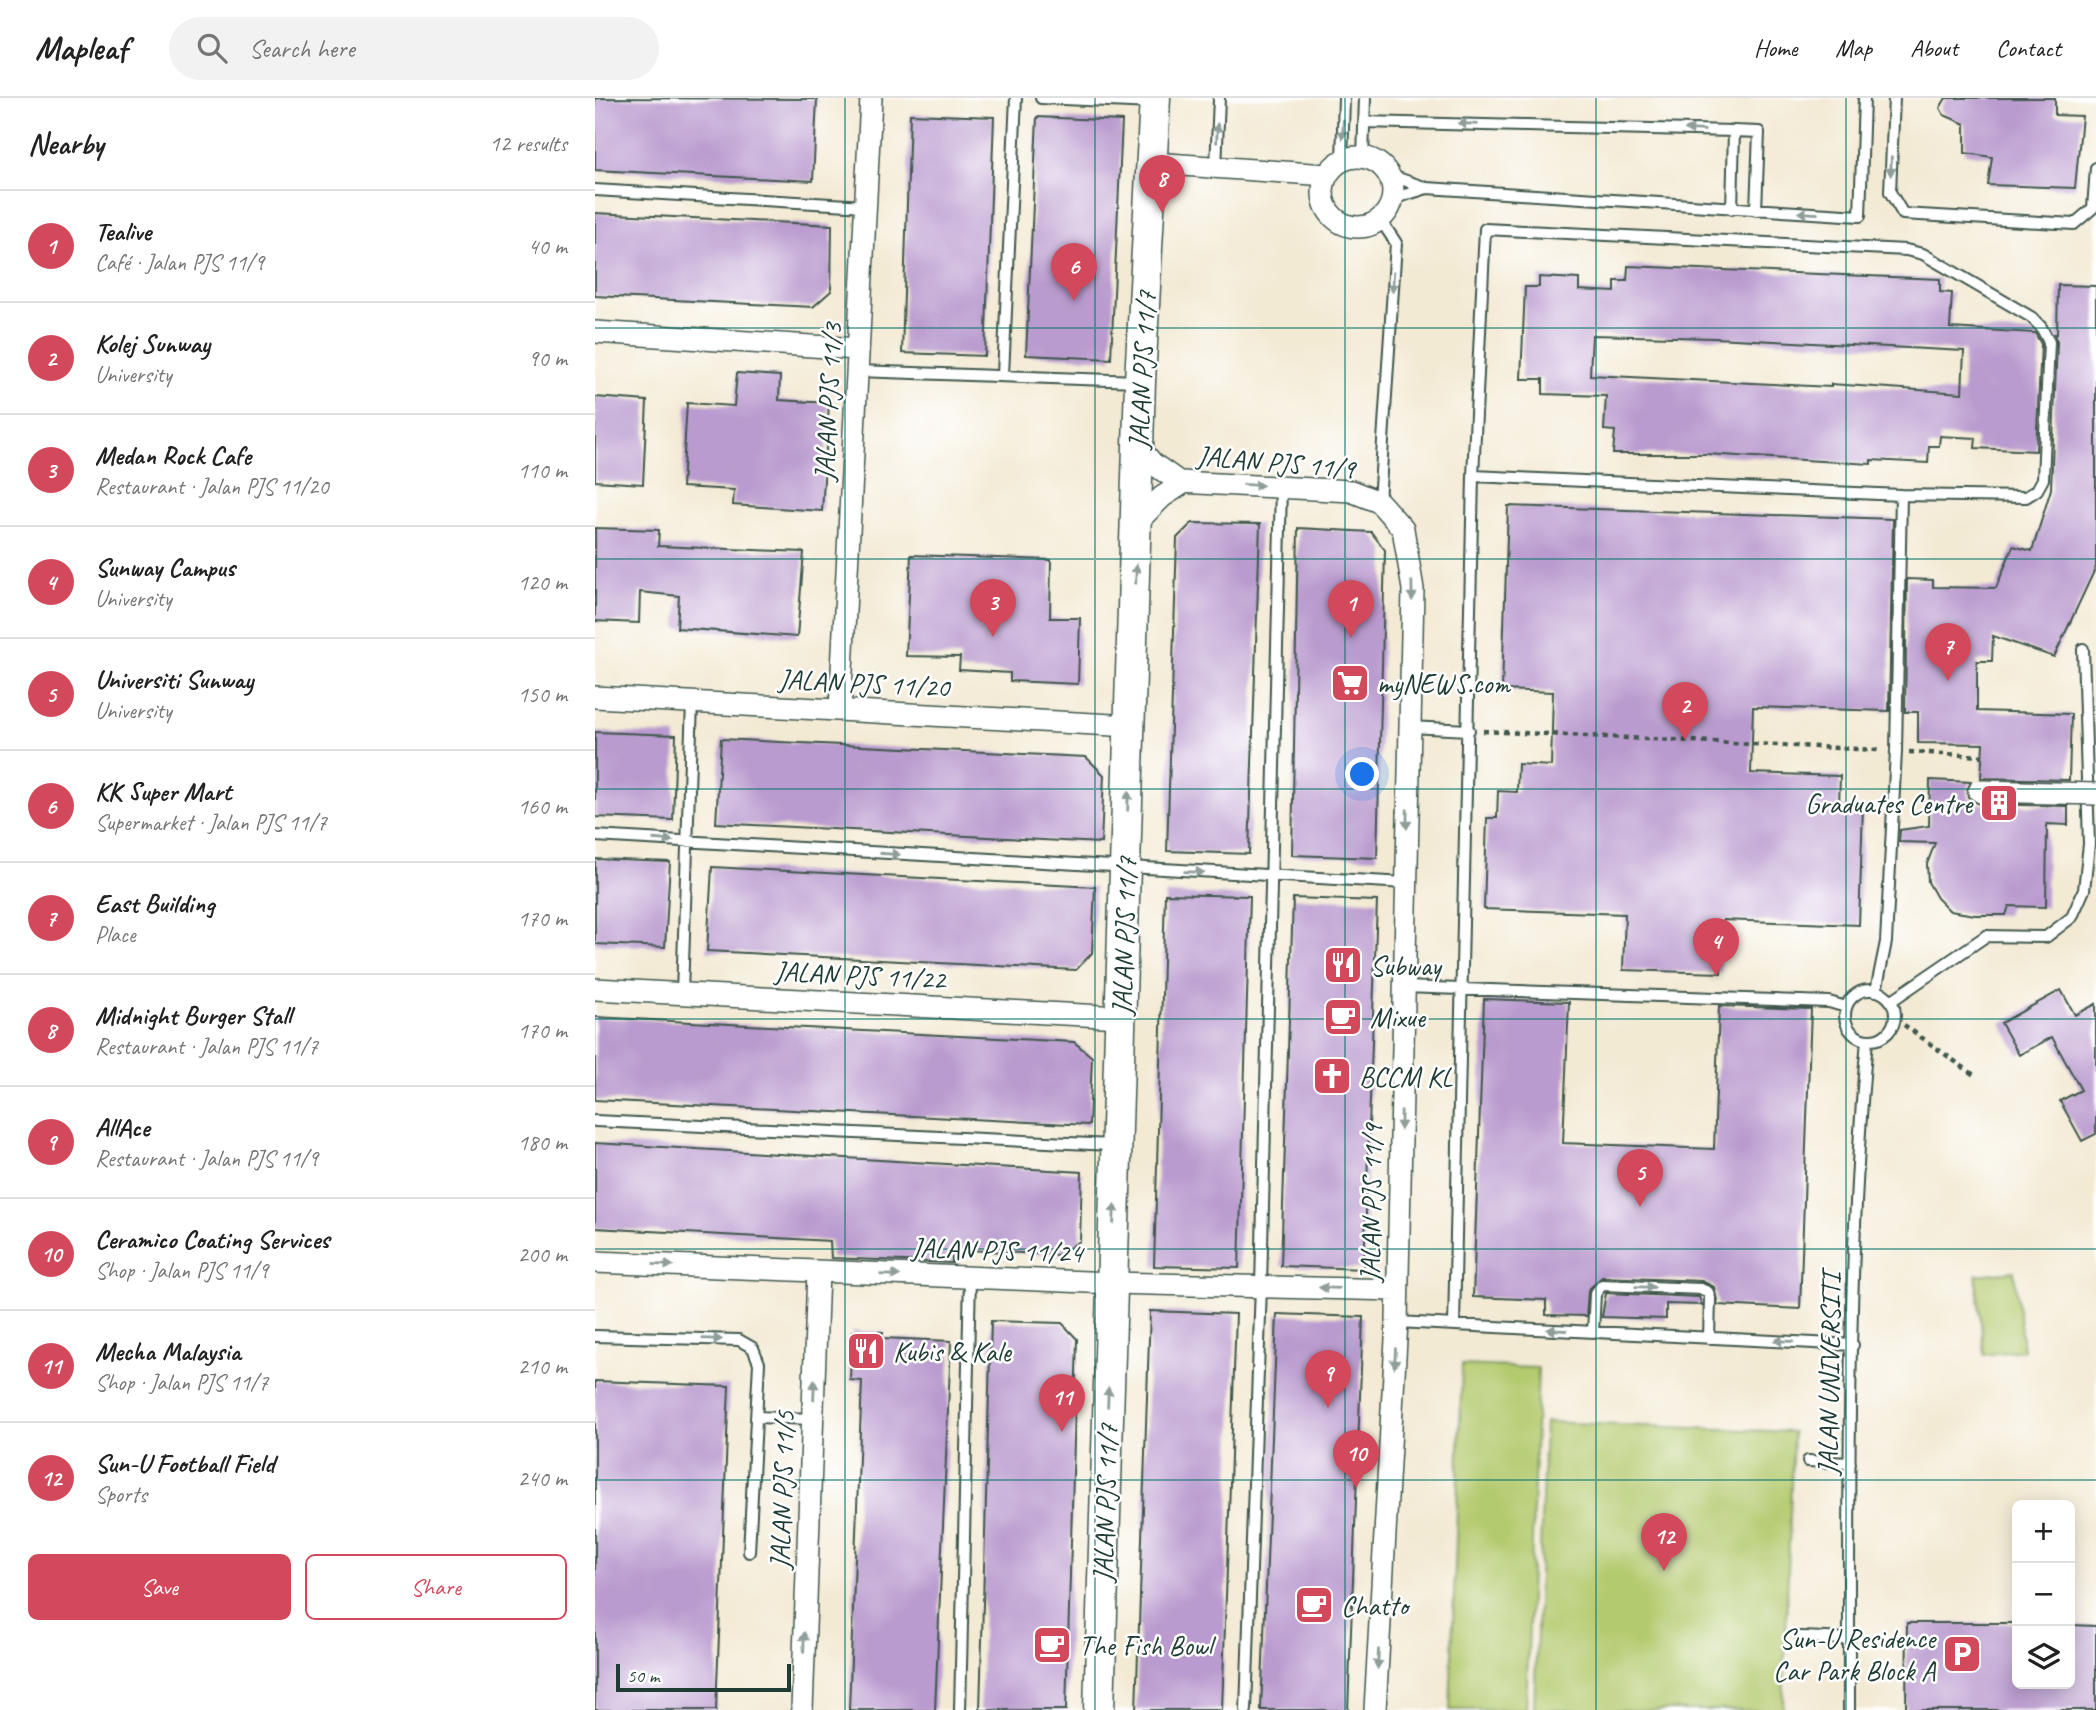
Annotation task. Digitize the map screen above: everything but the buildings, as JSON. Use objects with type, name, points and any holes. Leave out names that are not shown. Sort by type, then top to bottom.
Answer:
[{"type":"street","name":"JALAN PJS 11/3","points":[[840,710],[871,98]]},
{"type":"street","name":"JALAN PJS 11/7","points":[[1099,1710],[1140,381],[1155,100]]},
{"type":"street","points":[[1153,163],[1216,168],[1344,164],[1383,167],[1389,175],[1392,199],[1380,219],[1357,227],[1335,219],[1323,198],[1344,164]]},
{"type":"street","points":[[595,332],[858,349]]},
{"type":"street","name":"JALAN PJS 11/9","points":[[1138,446],[1152,463],[1179,482],[1351,491],[1379,502],[1403,529],[1410,559],[1413,589],[1397,1322],[1375,1710]]},
{"type":"street","points":[[1137,522],[1162,497],[1185,482]]},
{"type":"street","name":"JALAN PJS 11/20","points":[[595,697],[1131,726]]},
{"type":"street","points":[[1980,791],[2096,794]]},
{"type":"street","name":"JALAN PJS 11/22","points":[[595,989],[1121,1017]]},
{"type":"street","name":"JALAN PJS 11/24","points":[[595,1262],[1112,1283],[1397,1290]]},
{"type":"street","name":"JALAN PJS 11/5","points":[[802,1710],[818,1272]]},
{"type":"lane","points":[[1003,375],[1016,98]]},
{"type":"lane","points":[[1041,98],[1155,100]]},
{"type":"lane","points":[[1216,168],[1219,98]]},
{"type":"lane","points":[[1344,98],[1344,164]]},
{"type":"lane","points":[[1344,164],[1364,122],[1365,98]]},
{"type":"lane","points":[[1389,175],[1427,188],[1860,216],[1864,98]]},
{"type":"lane","points":[[1894,98],[1890,192],[1903,214],[2074,224],[2093,208],[2096,168]]},
{"type":"lane","points":[[1364,122],[1759,132],[1756,211]]},
{"type":"lane","points":[[1732,209],[1734,131]]},
{"type":"lane","points":[[1392,199],[1427,188]]},
{"type":"lane","points":[[595,190],[866,206]]},
{"type":"lane","points":[[1379,502],[1396,243],[1380,219]]},
{"type":"lane","points":[[1454,1325],[1464,989],[1473,476],[1485,229],[1875,246],[1923,254],[2031,317],[2041,327],[2049,342],[2043,479],[2037,490],[2026,497],[1901,495],[1473,476]]},
{"type":"lane","points":[[857,371],[1140,381]]},
{"type":"lane","points":[[1246,1710],[1261,1286],[1281,487]]},
{"type":"lane","points":[[1876,991],[1886,942],[1896,751],[1901,495]]},
{"type":"lane","points":[[1891,1001],[1986,936],[2046,937],[2072,917],[2084,890],[2089,844],[2083,649]]},
{"type":"lane","points":[[682,993],[692,702]]},
{"type":"lane","points":[[1409,727],[1469,730]]},
{"type":"lane","points":[[595,836],[1126,869],[1406,883]]},
{"type":"lane","points":[[1403,987],[1829,1002],[1846,1007]]},
{"type":"lane","points":[[1876,991],[1891,1001],[1896,1016],[1890,1031],[1877,1040],[1867,1040],[1850,1030],[1846,1023],[1846,1007],[1855,995],[1876,991]]},
{"type":"lane","name":"JALAN UNIVERSITI","points":[[1849,1710],[1850,1463],[1857,1147],[1867,1040]]},
{"type":"lane","points":[[595,1121],[1117,1146]]},
{"type":"lane","points":[[960,1710],[970,1277]]},
{"type":"lane","points":[[1593,1332],[1595,1294],[1602,1285],[1700,1289],[1708,1292],[1710,1298],[1709,1338]]},
{"type":"lane","points":[[1397,1322],[1853,1345]]},
{"type":"lane","points":[[595,1336],[739,1340],[753,1348],[759,1363],[749,1552]]},
{"type":"lane","points":[[756,1417],[813,1419]]},
{"type":"lane","points":[[1808,1461],[1850,1463]]},
{"type":"lane","points":[[1801,1637],[1849,1639]]},
{"type":"path","points":[[1505,732],[1823,748]]},
{"type":"path","points":[[1904,1025],[1977,1077]]},
{"type":"green space","points":[[2014,1271],[2023,1350],[1984,1355],[1976,1275]]},
{"type":"green space","points":[[1462,1365],[1538,1368],[1526,1710],[1450,1710]]},
{"type":"green space","points":[[1545,1422],[1793,1432],[1783,1710],[1534,1710]]},
{"type":"place","name":"Midnight Burger Stall","points":[[1162,213]]},
{"type":"place","name":"KK Super Mart","points":[[1074,301]]},
{"type":"place","name":"Medan Rock Cafe","points":[[993,637]]},
{"type":"place","name":"Tealive","points":[[1351,638]]},
{"type":"place","name":"East Building","points":[[1948,681]]},
{"type":"place","name":"myNEWS.com","points":[[1350,683]]},
{"type":"place","name":"Kolej Sunway","points":[[1685,740]]},
{"type":"place","name":"Graduates Centre","points":[[1999,803]]},
{"type":"place","name":"Subway","points":[[1343,965]]},
{"type":"place","name":"Sunway Campus","points":[[1716,976]]},
{"type":"place","name":"Mixue","points":[[1343,1017]]},
{"type":"place","name":"BCCM KL","points":[[1332,1076]]},
{"type":"place","name":"Universiti Sunway","points":[[1640,1207]]},
{"type":"place","name":"Kubis & Kale","points":[[866,1351]]},
{"type":"place","name":"AllAce","points":[[1328,1408]]},
{"type":"place","name":"Mecha Malaysia","points":[[1062,1432]]},
{"type":"place","name":"Ceramico Coating Services","points":[[1356,1488]]},
{"type":"place","name":"Sun-U Football Field","points":[[1664,1571]]},
{"type":"place","name":"Chatto","points":[[1314,1605]]},
{"type":"place","name":"The Fish Bowl","points":[[1052,1645]]},
{"type":"place","name":"Sun-U Residence Car Park Block A","points":[[1962,1654]]}]
